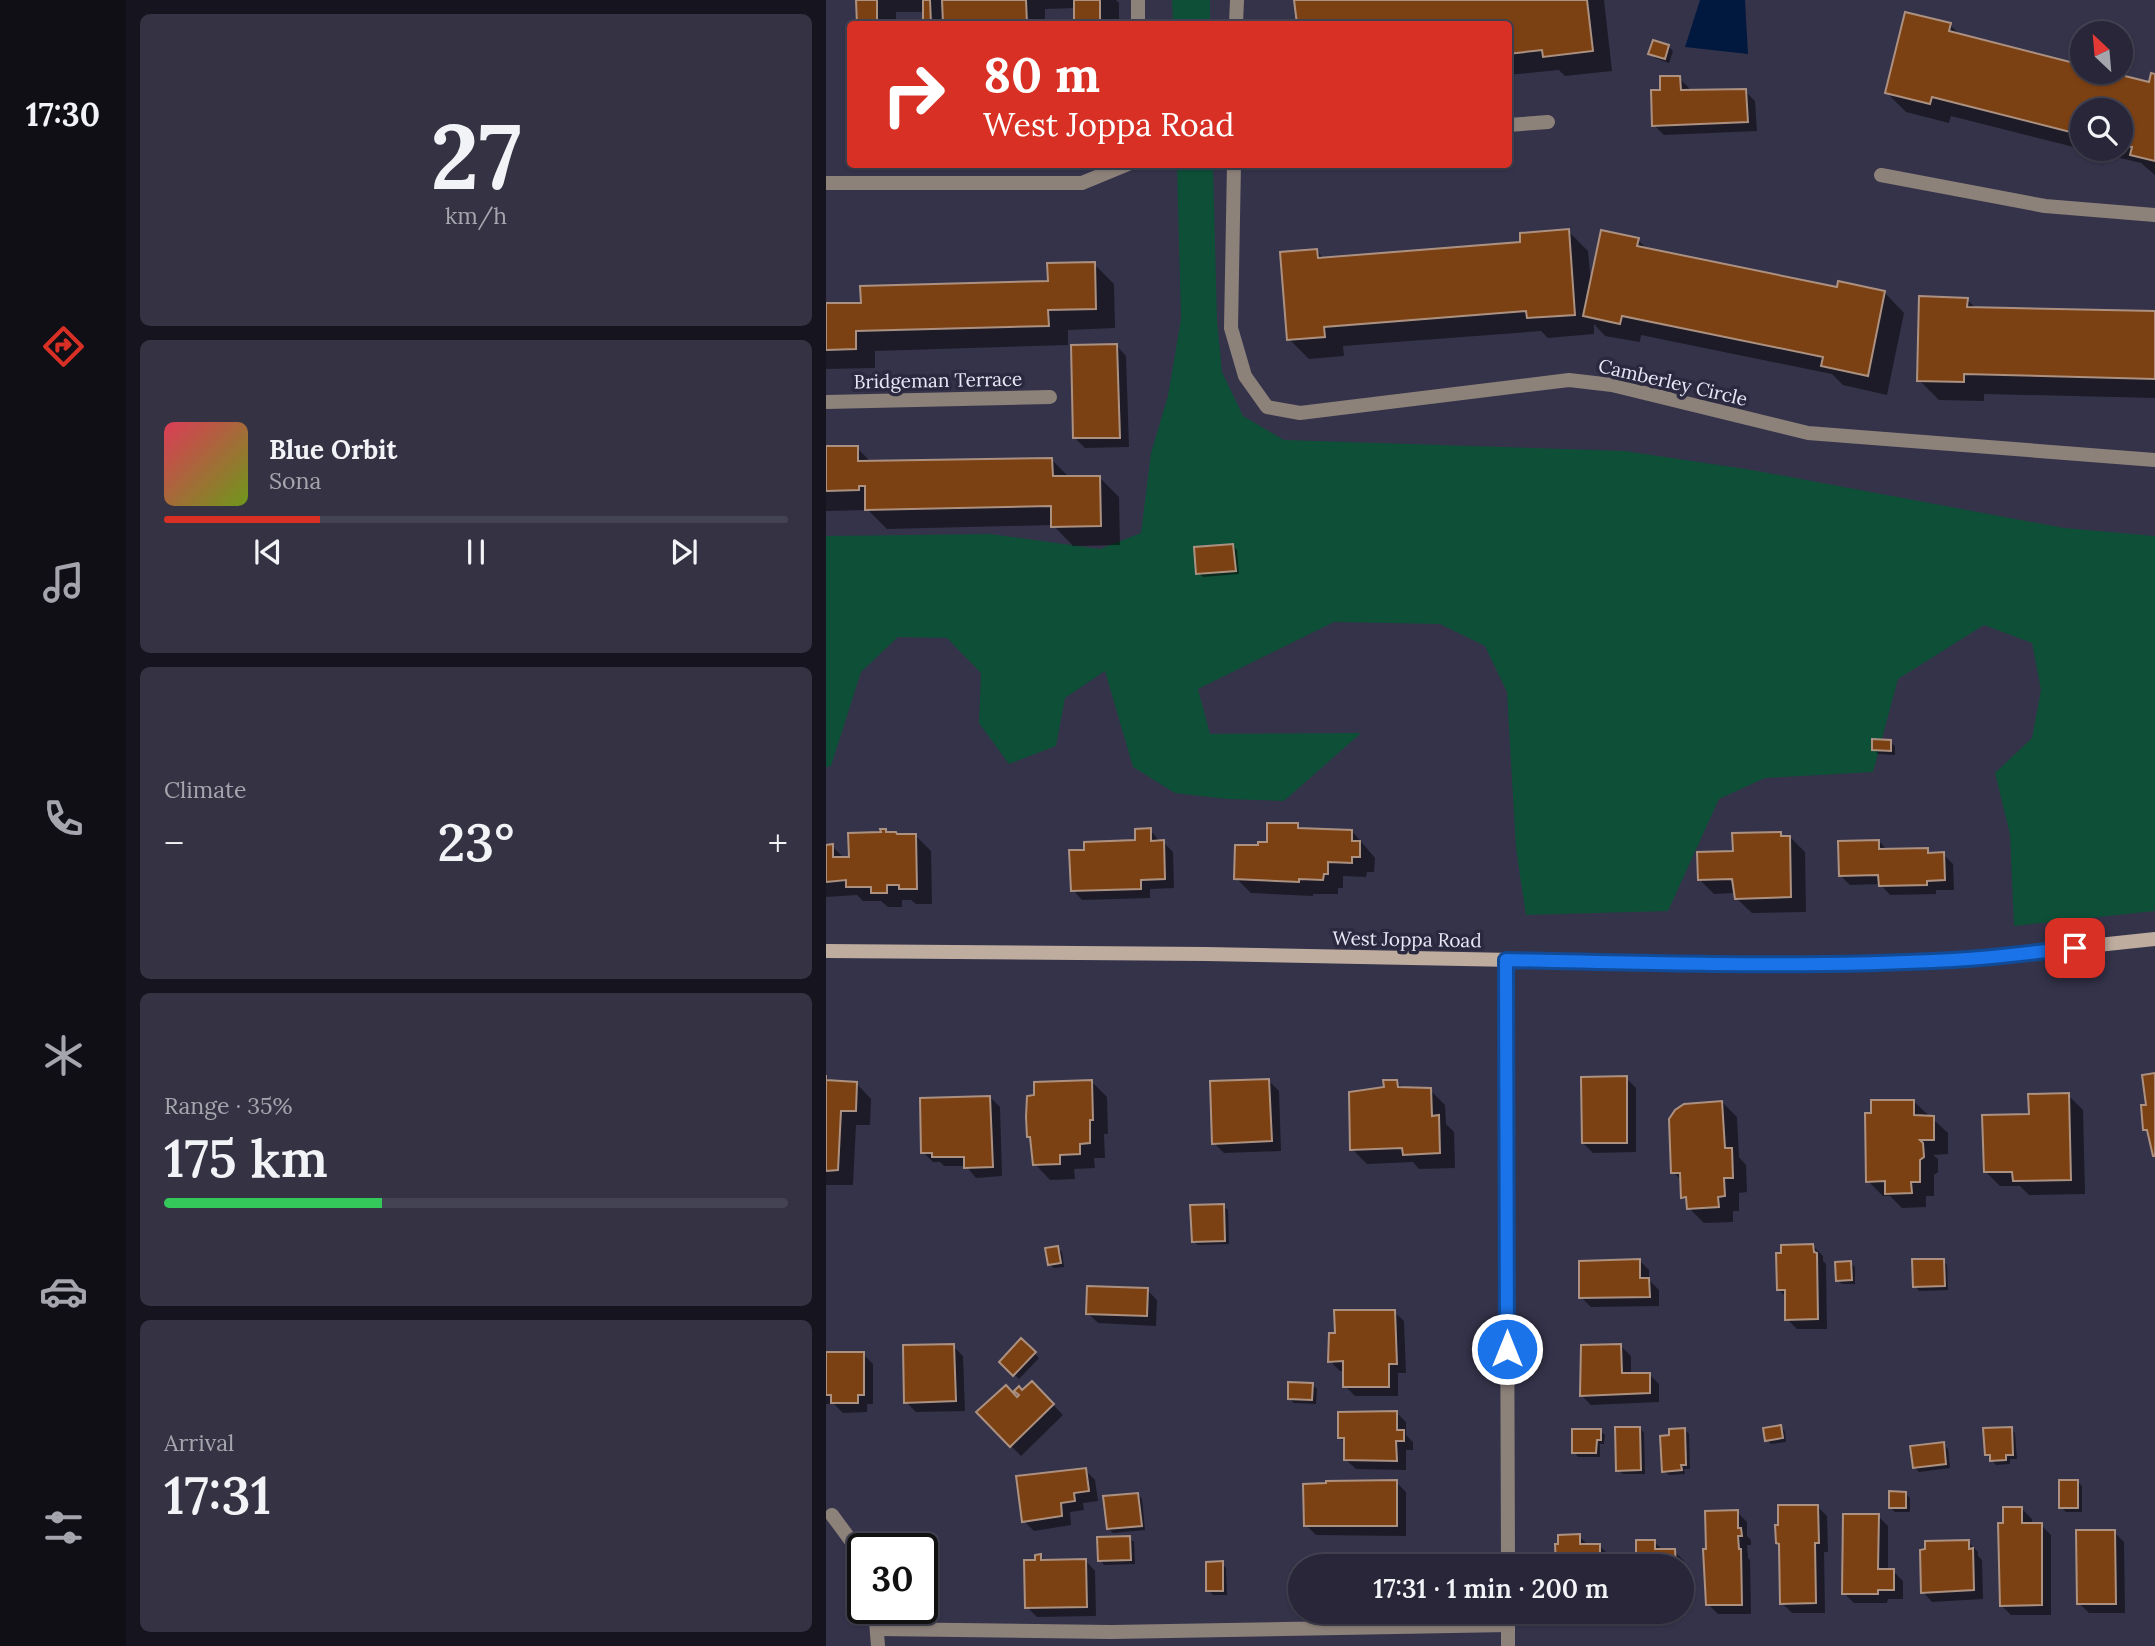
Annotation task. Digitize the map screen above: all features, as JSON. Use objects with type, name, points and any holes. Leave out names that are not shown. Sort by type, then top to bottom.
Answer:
[{"type":"street","points":[[1138,0],[1138,21]]},
{"type":"street","points":[[1236,21],[1237,0]]},
{"type":"street","points":[[1512,125],[1548,122]]},
{"type":"street","points":[[826,183],[1082,183],[1120,168]]},
{"type":"street","name":"Camberley Circle","points":[[1234,168],[1231,328],[1245,376],[1267,407],[1300,413],[1569,380],[1612,385],[1808,433],[2155,460]]},
{"type":"street","points":[[1881,175],[2045,206],[2155,215]]},
{"type":"street","name":"Bridgeman Terrace","points":[[826,402],[1050,397]]},
{"type":"street","name":"West Joppa Road","points":[[826,951],[1206,954],[1687,965],[1843,964],[1955,960],[2155,939]]},
{"type":"street","points":[[1506,960],[1508,1554]]},
{"type":"street","points":[[832,1515],[847,1535]]},
{"type":"street","points":[[877,1624],[878,1646]]},
{"type":"street","points":[[877,1629],[1111,1632],[1338,1624]]},
{"type":"street","points":[[1508,1624],[1508,1646]]},
{"type":"green space","points":[[1172,0],[1210,0],[1210,21],[1173,21]]},
{"type":"green space","points":[[1177,168],[1213,168],[1217,321],[1222,372],[1243,416],[1284,440],[1625,451],[1752,470],[2064,528],[2155,536],[2155,911],[2014,926],[2010,834],[1995,773],[2032,738],[2041,690],[2032,643],[1984,625],[1898,679],[1873,772],[1765,778],[1719,799],[1668,911],[1526,915],[1516,849],[1507,692],[1485,646],[1440,624],[1334,622],[1198,689],[1210,734],[1361,733],[1284,801],[1227,799],[1175,793],[1133,767],[1105,671],[1065,698],[1056,746],[1009,764],[979,723],[981,673],[947,638],[898,637],[861,672],[831,766],[826,767],[826,536],[990,534],[1100,549],[1141,533],[1151,453],[1168,396],[1181,319]]},
{"type":"water","points":[[1700,0],[1745,0],[1748,54],[1685,47]]},
{"type":"building","points":[[856,0],[877,0],[877,21],[857,21]]},
{"type":"building","points":[[923,0],[930,0],[931,21],[923,21]]},
{"type":"building","points":[[942,0],[1026,0],[1027,21],[943,21]]},
{"type":"building","points":[[1074,0],[1100,0],[1100,21],[1074,21]]},
{"type":"building","points":[[1294,0],[1587,0],[1593,51],[1543,57],[1542,50],[1512,54],[1512,21],[1297,21]]},
{"type":"building","points":[[1905,12],[1951,23],[1949,31],[2070,62],[2070,84],[2133,84],[2133,78],[2149,82],[2151,73],[2155,74],[2155,161],[2133,156],[2133,98],[2070,98],[2070,132],[1932,97],[1930,104],[1885,93]]},
{"type":"building","points":[[1653,40],[1669,45],[1665,59],[1648,54]]},
{"type":"building","points":[[1660,76],[1680,76],[1681,90],[1746,89],[1748,122],[1652,126],[1651,90],[1660,90]]},
{"type":"building","points":[[1569,229],[1575,315],[1527,318],[1526,311],[1324,327],[1325,337],[1287,340],[1280,252],[1317,249],[1318,258],[1520,242],[1520,233]]},
{"type":"building","points":[[1601,230],[1639,238],[1637,246],[1837,287],[1838,281],[1885,291],[1868,376],[1821,366],[1823,357],[1622,316],[1620,324],[1583,316]]},
{"type":"building","points":[[1095,262],[1096,309],[1048,310],[1049,326],[856,331],[856,349],[826,350],[826,303],[861,303],[860,286],[1048,281],[1047,263]]},
{"type":"building","points":[[1919,296],[1968,298],[1967,307],[2155,311],[2155,379],[1964,374],[1964,382],[1917,381]]},
{"type":"building","points":[[1117,344],[1120,438],[1073,438],[1071,345]]},
{"type":"building","points":[[826,446],[858,446],[858,461],[1052,458],[1053,476],[1100,476],[1101,526],[1051,527],[1051,506],[865,510],[865,486],[859,486],[859,490],[826,491]]},
{"type":"building","points":[[1233,544],[1236,571],[1196,574],[1194,547]]},
{"type":"building","points":[[1872,739],[1891,740],[1891,751],[1872,750]]},
{"type":"building","points":[[1267,823],[1298,823],[1298,828],[1352,830],[1352,841],[1360,841],[1360,857],[1352,857],[1352,863],[1328,862],[1328,874],[1324,874],[1323,880],[1299,879],[1299,882],[1234,879],[1235,845],[1258,845],[1258,842],[1267,842]]},
{"type":"building","points":[[1151,828],[1151,841],[1164,840],[1165,879],[1141,880],[1141,889],[1071,891],[1069,850],[1084,850],[1084,842],[1135,840],[1135,829]]},
{"type":"building","points":[[880,829],[897,834],[916,834],[917,889],[899,889],[899,885],[887,885],[887,893],[871,893],[871,887],[846,887],[846,880],[826,882],[826,845],[833,844],[833,857],[849,857],[848,833],[881,832]]},
{"type":"building","points":[[1781,832],[1781,836],[1790,836],[1791,897],[1735,899],[1732,879],[1698,880],[1697,852],[1733,851],[1732,833]]},
{"type":"building","points":[[1879,840],[1879,849],[1928,848],[1928,853],[1944,852],[1945,880],[1927,881],[1927,885],[1879,886],[1878,875],[1839,876],[1838,841]]},
{"type":"building","points":[[2155,1073],[2153,1156],[2147,1130],[2143,1130],[2141,1105],[2146,1105],[2142,1075]]},
{"type":"building","points":[[1627,1076],[1627,1143],[1582,1143],[1581,1077]]},
{"type":"building","points":[[1269,1079],[1272,1141],[1212,1144],[1210,1081]]},
{"type":"building","points":[[826,1080],[857,1082],[856,1111],[841,1111],[838,1170],[826,1171]]},
{"type":"building","points":[[1092,1080],[1093,1120],[1090,1120],[1090,1143],[1080,1144],[1080,1154],[1060,1155],[1060,1164],[1033,1165],[1026,1117],[1027,1096],[1034,1095],[1034,1082]]},
{"type":"building","points":[[1383,1080],[1397,1080],[1398,1087],[1431,1088],[1432,1116],[1439,1115],[1440,1153],[1403,1155],[1402,1148],[1350,1150],[1349,1092],[1384,1087]]},
{"type":"building","points":[[2069,1093],[2071,1180],[2013,1181],[2012,1172],[1984,1172],[1982,1115],[2029,1114],[2028,1094]]},
{"type":"building","points":[[990,1096],[993,1167],[964,1168],[964,1157],[932,1157],[932,1153],[921,1153],[920,1098]]},
{"type":"building","points":[[1871,1100],[1914,1100],[1914,1115],[1934,1116],[1934,1140],[1920,1140],[1923,1143],[1924,1157],[1920,1160],[1920,1182],[1911,1182],[1912,1193],[1885,1194],[1885,1181],[1866,1182],[1865,1113],[1871,1113]]},
{"type":"building","points":[[1722,1101],[1725,1148],[1732,1148],[1733,1178],[1724,1178],[1725,1196],[1718,1197],[1719,1207],[1687,1209],[1686,1197],[1681,1198],[1680,1173],[1671,1173],[1669,1119],[1675,1110],[1684,1104]]},
{"type":"building","points":[[1224,1204],[1225,1241],[1192,1242],[1190,1205]]},
{"type":"building","points":[[1813,1244],[1814,1252],[1817,1253],[1818,1319],[1785,1320],[1785,1290],[1777,1290],[1776,1253],[1781,1253],[1781,1245]]},
{"type":"building","points":[[1058,1246],[1061,1263],[1048,1265],[1045,1248]]},
{"type":"building","points":[[1640,1259],[1640,1278],[1649,1278],[1650,1297],[1579,1298],[1579,1261]]},
{"type":"building","points":[[1912,1259],[1944,1259],[1945,1286],[1913,1287]]},
{"type":"building","points":[[1851,1261],[1852,1280],[1836,1281],[1835,1262]]},
{"type":"building","points":[[1087,1286],[1148,1288],[1147,1316],[1086,1314]]},
{"type":"building","points":[[1334,1310],[1395,1310],[1397,1364],[1389,1364],[1389,1387],[1343,1387],[1343,1361],[1328,1362],[1329,1333],[1335,1333]]},
{"type":"building","points":[[1021,1338],[1036,1352],[1013,1376],[999,1362]]},
{"type":"building","points":[[954,1344],[956,1401],[904,1403],[903,1345]]},
{"type":"building","points":[[1621,1344],[1622,1373],[1650,1373],[1650,1393],[1580,1396],[1581,1345]]},
{"type":"building","points":[[826,1352],[864,1352],[864,1395],[858,1395],[858,1403],[831,1403],[831,1395],[826,1395]]},
{"type":"building","points":[[1032,1381],[1054,1404],[1010,1447],[976,1412],[1006,1385],[1017,1397],[1019,1395],[1014,1391],[1019,1386],[1022,1390]]},
{"type":"building","points":[[1288,1382],[1313,1383],[1312,1400],[1288,1399]]},
{"type":"building","points":[[1397,1411],[1397,1430],[1404,1430],[1404,1441],[1396,1441],[1397,1461],[1344,1460],[1344,1438],[1338,1438],[1338,1412]]},
{"type":"building","points":[[1781,1425],[1783,1438],[1765,1441],[1763,1428]]},
{"type":"building","points":[[1615,1427],[1640,1427],[1641,1470],[1616,1471]]},
{"type":"building","points":[[2012,1427],[2013,1455],[2006,1455],[2006,1460],[1990,1461],[1990,1455],[1985,1455],[1983,1428]]},
{"type":"building","points":[[1685,1428],[1686,1465],[1681,1465],[1682,1470],[1662,1472],[1660,1436],[1669,1435],[1669,1429]]},
{"type":"building","points":[[1572,1429],[1601,1429],[1601,1440],[1597,1440],[1596,1453],[1572,1453]]},
{"type":"building","points":[[1944,1442],[1946,1464],[1913,1468],[1910,1446]]},
{"type":"building","points":[[1086,1468],[1089,1491],[1074,1493],[1075,1501],[1061,1503],[1062,1516],[1022,1522],[1016,1476]]},
{"type":"building","points":[[1397,1480],[1397,1526],[1304,1526],[1303,1484]]},
{"type":"building","points":[[2059,1480],[2078,1480],[2078,1508],[2059,1508]]},
{"type":"building","points":[[1889,1491],[1906,1492],[1906,1508],[1889,1508]]},
{"type":"building","points":[[1138,1493],[1142,1526],[1107,1529],[1103,1496]]},
{"type":"building","points":[[1778,1505],[1818,1505],[1819,1543],[1815,1543],[1816,1603],[1780,1604],[1779,1544],[1776,1543],[1775,1525],[1778,1525]]},
{"type":"building","points":[[2003,1507],[2022,1507],[2022,1523],[2042,1523],[2042,1605],[2000,1606],[1998,1523],[2003,1523]]},
{"type":"building","points":[[1738,1510],[1738,1528],[1741,1528],[1742,1536],[1738,1536],[1741,1549],[1742,1605],[1706,1605],[1703,1549],[1706,1549],[1705,1511]]},
{"type":"building","points":[[1843,1514],[1879,1514],[1878,1569],[1894,1569],[1894,1590],[1878,1590],[1878,1594],[1842,1594]]},
{"type":"building","points":[[2076,1530],[2115,1530],[2116,1604],[2077,1604]]},
{"type":"building","points":[[1580,1534],[1580,1544],[1600,1544],[1600,1554],[1555,1554],[1558,1535]]},
{"type":"building","points":[[1130,1536],[1131,1560],[1098,1561],[1097,1537]]},
{"type":"building","points":[[1636,1540],[1655,1540],[1655,1549],[1675,1549],[1675,1554],[1636,1554]]},
{"type":"building","points":[[1969,1540],[1969,1549],[1973,1548],[1974,1590],[1921,1593],[1920,1550],[1925,1549],[1925,1541]]},
{"type":"building","points":[[1041,1554],[1041,1560],[1086,1559],[1087,1607],[1025,1608],[1024,1560],[1035,1560],[1035,1555]]},
{"type":"building","points":[[1223,1561],[1223,1591],[1206,1591],[1206,1562]]},
{"type":"route","points":[[1507,1349],[1506,960],[1687,965],[1843,964],[1955,960],[2075,948]]}]
